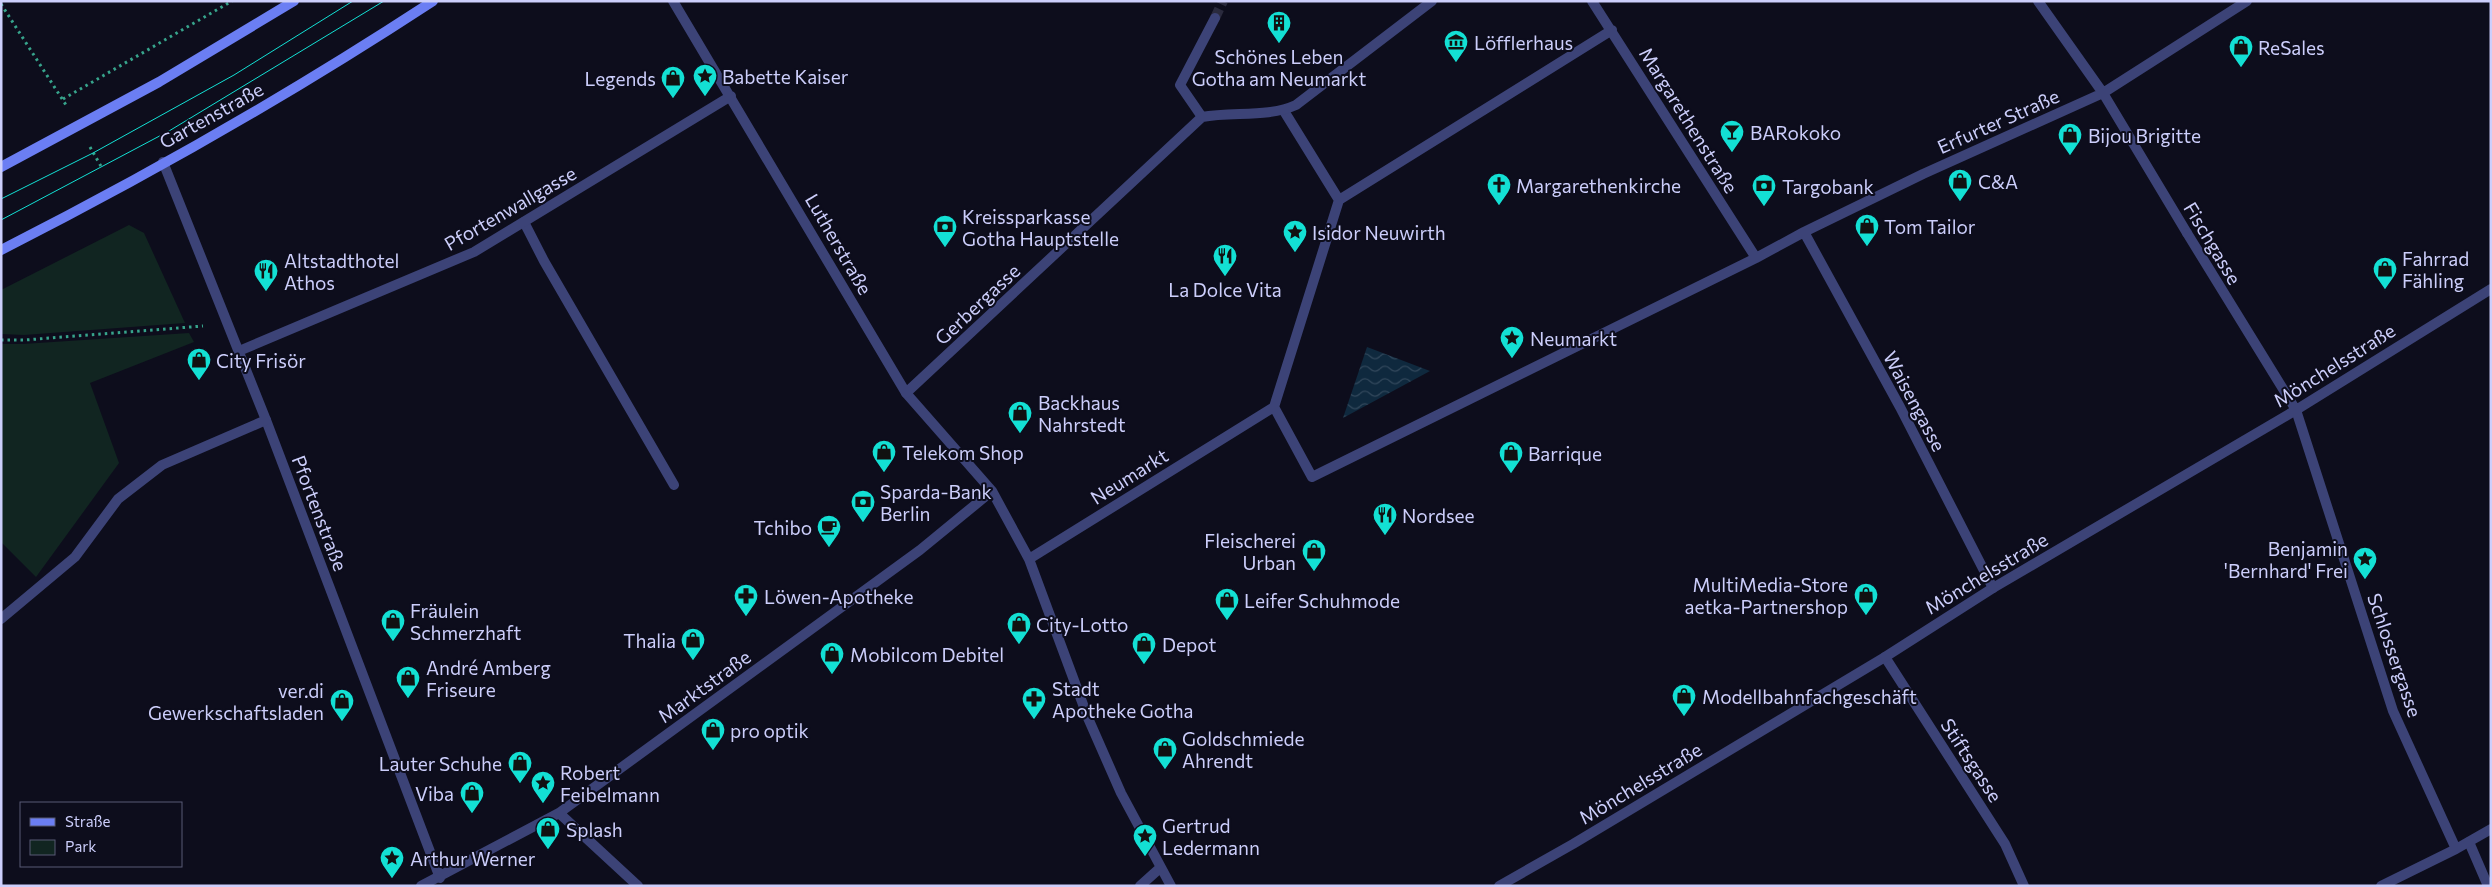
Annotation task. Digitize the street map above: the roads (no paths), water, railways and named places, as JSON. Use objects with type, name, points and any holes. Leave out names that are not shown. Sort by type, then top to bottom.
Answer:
[{"type":"main road","points":[[1,167],[151,86],[294,1]]},
{"type":"main road","name":"Gartenstraße","points":[[1,250],[163,162],[359,50],[433,1]]},
{"type":"street","name":"Lutherstraße","points":[[673,1],[906,393],[992,492]]},
{"type":"street","points":[[1214,18],[1180,85],[1202,117],[1225,113],[1246,114],[1284,111],[1296,105],[1432,1]]},
{"type":"street","name":"Margarethenstraße","points":[[1592,1],[1756,258]]},
{"type":"street","name":"Fischgasse","points":[[2038,1],[2103,93],[2296,410]]},
{"type":"street","name":"Erfurter Straße","points":[[1756,258],[1804,232],[1923,174],[2103,93],[2247,1]]},
{"type":"street","points":[[1612,30],[1339,200],[1274,407],[1312,477],[1756,258]]},
{"type":"street","name":"Pfortenwallgasse","points":[[239,351],[474,252],[731,96]]},
{"type":"street","points":[[1284,111],[1339,200]]},
{"type":"street","name":"Gerbergasse","points":[[906,393],[1202,117]]},
{"type":"street","name":"Pfortenstraße","points":[[163,162],[266,420],[440,878]]},
{"type":"street","points":[[524,222],[544,262],[674,485]]},
{"type":"street","name":"Waisengasse","points":[[1804,232],[1900,407],[1992,588]]},
{"type":"street","name":"Mönchelsstraße","points":[[1499,886],[1573,844],[1885,657],[1992,588],[2296,410],[2491,289]]},
{"type":"street","name":"Neumarkt","points":[[1029,559],[1274,407]]},
{"type":"street","name":"Schlossergasse","points":[[2296,410],[2393,711],[2456,849]]},
{"type":"street","points":[[1,619],[76,557],[118,499],[162,465],[266,420]]},
{"type":"street","points":[[992,492],[1029,559],[1070,676],[1121,793],[1171,886]]},
{"type":"street","name":"Marktstraße","points":[[421,886],[440,878],[558,813],[920,550],[992,492]]},
{"type":"street","name":"Stiftsgasse","points":[[1885,657],[2005,844],[2024,886]]},
{"type":"street","points":[[558,813],[638,886]]},
{"type":"street","points":[[2381,886],[2456,849],[2491,829]]},
{"type":"street","points":[[2469,842],[2488,886]]},
{"type":"street","points":[[1140,886],[1160,868]]},
{"type":"water","points":[[1367,347],[1430,371],[1343,418]]},
{"type":"tunnel","points":[[1215,18],[1223,1]]},
{"type":"tram line","points":[[1,199],[93,153],[234,75],[353,1]]},
{"type":"tram line","points":[[1,220],[169,131],[384,1]]},
{"type":"place","name":"Schönes Leben Gotha am Neumarkt","points":[[1279,44]]},
{"type":"place","name":"Löfflerhaus","points":[[1456,63]]},
{"type":"place","name":"ReSales","points":[[2241,68]]},
{"type":"place","name":"Babette Kaiser","points":[[705,97]]},
{"type":"place","name":"Legends","points":[[673,99]]},
{"type":"place","name":"BARokoko","points":[[1732,153]]},
{"type":"place","name":"Bijou Brigitte","points":[[2070,156]]},
{"type":"place","name":"C&A","points":[[1960,202]]},
{"type":"place","name":"Margarethenkirche","points":[[1499,206]]},
{"type":"place","name":"Targobank","points":[[1764,207]]},
{"type":"place","name":"Tom Tailor","points":[[1867,247]]},
{"type":"place","name":"Kreissparkasse Gotha Hauptstelle","points":[[945,248]]},
{"type":"place","name":"Isidor Neuwirth","points":[[1295,253]]},
{"type":"place","name":"La Dolce Vita","points":[[1225,277]]},
{"type":"place","name":"Fahrrad Fähling","points":[[2385,290]]},
{"type":"place","name":"Altstadthotel Athos","points":[[266,292]]},
{"type":"place","name":"Neumarkt","points":[[1512,359]]},
{"type":"place","name":"City Frisör","points":[[199,381]]},
{"type":"place","name":"Backhaus Nahrstedt","points":[[1020,434]]},
{"type":"place","name":"Telekom Shop","points":[[884,473]]},
{"type":"place","name":"Barrique","points":[[1511,474]]},
{"type":"place","name":"Sparda-Bank Berlin","points":[[863,523]]},
{"type":"place","name":"Nordsee","points":[[1385,536]]},
{"type":"place","name":"Tchibo","points":[[829,548]]},
{"type":"place","name":"Fleischerei Urban","points":[[1314,572]]},
{"type":"place","name":"Benjamin 'Bernhard' Frei","points":[[2365,580]]},
{"type":"place","name":"MultiMedia-Store aetka-Partnershop","points":[[1866,616]]},
{"type":"place","name":"Löwen-Apotheke","points":[[746,617]]},
{"type":"place","name":"Leifer Schuhmode","points":[[1227,621]]},
{"type":"place","name":"Fräulein Schmerzhaft","points":[[393,642]]},
{"type":"place","name":"City-Lotto","points":[[1019,645]]},
{"type":"place","name":"Thalia","points":[[693,661]]},
{"type":"place","name":"Depot","points":[[1144,665]]},
{"type":"place","name":"Mobilcom Debitel","points":[[832,675]]},
{"type":"place","name":"André Amberg Friseure","points":[[408,699]]},
{"type":"place","name":"Modellbahnfachgeschäft","points":[[1684,717]]},
{"type":"place","name":"Stadt Apotheke Gotha","points":[[1034,720]]},
{"type":"place","name":"ver.di Gewerkschaftsladen","points":[[342,722]]},
{"type":"place","name":"pro optik","points":[[713,751]]},
{"type":"place","name":"Goldschmiede Ahrendt","points":[[1165,770]]},
{"type":"place","name":"Lauter Schuhe","points":[[520,784]]},
{"type":"place","name":"Robert Feibelmann","points":[[543,804]]},
{"type":"place","name":"Viba","points":[[472,814]]},
{"type":"place","name":"Splash","points":[[548,850]]},
{"type":"place","name":"Gertrud Ledermann","points":[[1145,857]]},
{"type":"place","name":"Arthur Werner","points":[[392,879]]}]
